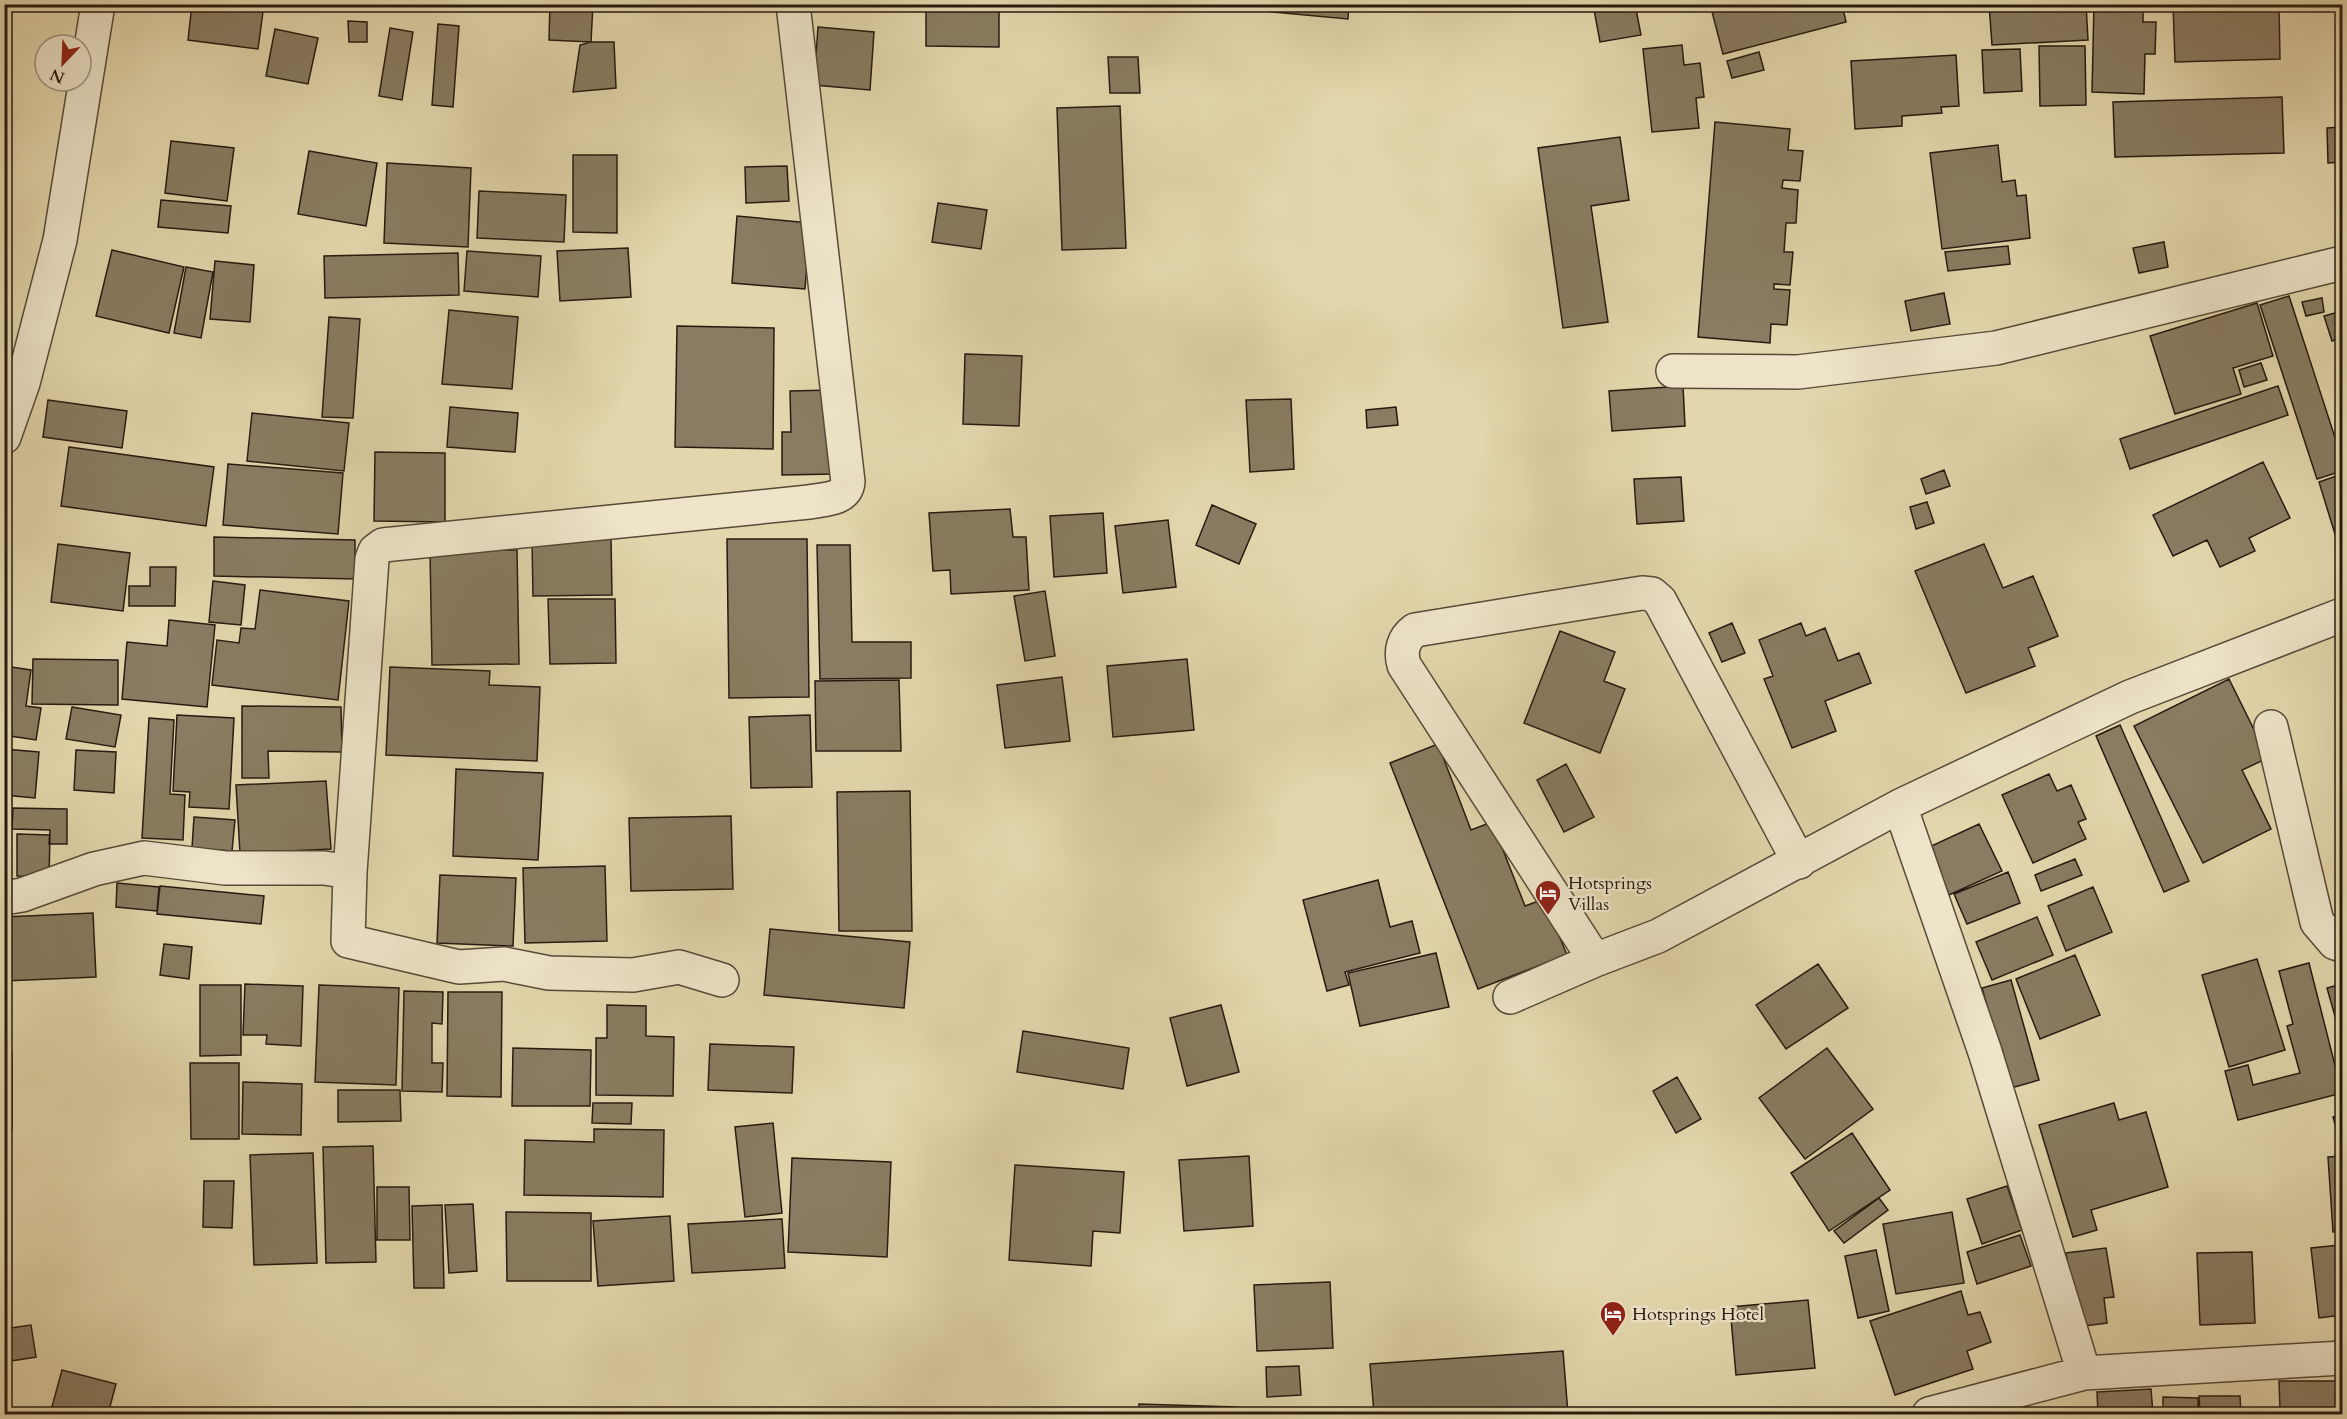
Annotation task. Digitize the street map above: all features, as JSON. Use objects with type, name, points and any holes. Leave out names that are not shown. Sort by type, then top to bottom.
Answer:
[{"type":"street","points":[[4,437],[23,383],[60,240],[98,4]]},
{"type":"street","points":[[722,980],[679,967],[633,975],[549,973],[504,963],[459,968],[348,941],[350,872],[372,559],[375,551],[383,545],[809,502],[838,496],[847,489],[793,4]]},
{"type":"street","points":[[1673,371],[1798,372],[1996,348],[2343,264]]},
{"type":"street","points":[[1594,960],[1404,665],[1402,650],[1408,635],[1415,630],[1642,593],[1652,594],[1660,601],[1799,862]]},
{"type":"street","points":[[1510,997],[1594,960],[1658,936],[1900,806],[2130,697],[2343,615]]},
{"type":"street","points":[[2271,727],[2317,922],[2336,943],[2343,945]]},
{"type":"street","points":[[1900,806],[1985,1052],[2084,1373]]},
{"type":"street","points":[[4,898],[22,895],[94,870],[144,858],[225,868],[324,868],[350,872]]},
{"type":"street","points":[[1929,1414],[2084,1373],[2343,1358]]},
{"type":"building","points":[[192,4],[264,4],[258,49],[188,40]]},
{"type":"building","points":[[550,4],[593,4],[591,42],[549,40]]},
{"type":"building","points":[[926,4],[999,4],[999,47],[926,46]]},
{"type":"building","points":[[1264,4],[1349,4],[1348,19],[1263,11]]},
{"type":"building","points":[[1593,4],[1635,4],[1641,35],[1600,42]]},
{"type":"building","points":[[1710,4],[1842,4],[1846,22],[1723,54]]},
{"type":"building","points":[[1989,4],[2086,4],[2088,40],[1992,45]]},
{"type":"building","points":[[2094,4],[2143,4],[2143,22],[2156,22],[2155,54],[2145,54],[2144,94],[2092,92]]},
{"type":"building","points":[[2173,4],[2279,4],[2280,59],[2175,62]]},
{"type":"building","points":[[348,21],[367,22],[367,42],[349,42]]},
{"type":"building","points":[[438,24],[459,26],[453,107],[432,105]]},
{"type":"building","points":[[818,27],[874,32],[870,90],[814,85]]},
{"type":"building","points":[[390,28],[413,32],[402,100],[379,96]]},
{"type":"building","points":[[275,29],[318,38],[308,84],[266,76]]},
{"type":"building","points":[[591,42],[614,42],[616,88],[573,92],[580,45]]},
{"type":"building","points":[[1682,45],[1684,65],[1700,63],[1704,97],[1696,98],[1699,128],[1652,132],[1643,49]]},
{"type":"building","points":[[2039,46],[2085,46],[2086,105],[2040,106]]},
{"type":"building","points":[[2020,49],[2022,91],[1984,93],[1982,50]]},
{"type":"building","points":[[1759,52],[1764,70],[1732,78],[1727,61]]},
{"type":"building","points":[[1956,55],[1959,106],[1941,107],[1942,113],[1902,116],[1902,126],[1855,129],[1851,61]]},
{"type":"building","points":[[1108,57],[1138,57],[1140,93],[1110,93]]},
{"type":"building","points":[[2282,97],[2284,153],[2115,157],[2113,102]]},
{"type":"building","points":[[1120,106],[1126,248],[1062,250],[1057,108]]},
{"type":"building","points":[[1715,122],[1790,129],[1788,150],[1803,151],[1800,181],[1783,180],[1782,188],[1798,190],[1796,223],[1786,223],[1784,252],[1793,252],[1790,285],[1774,284],[1774,289],[1790,290],[1787,325],[1771,324],[1770,343],[1698,337]]},
{"type":"building","points":[[2342,127],[2342,162],[2328,163],[2327,128]]},
{"type":"building","points":[[1620,137],[1629,200],[1591,206],[1608,322],[1563,328],[1538,148]]},
{"type":"building","points":[[171,141],[234,148],[227,201],[165,193]]},
{"type":"building","points":[[1998,145],[2002,182],[2015,180],[2017,196],[2026,195],[2030,238],[1942,249],[1930,153]]},
{"type":"building","points":[[309,151],[377,163],[366,226],[298,214]]},
{"type":"building","points":[[573,155],[617,155],[617,233],[573,232]]},
{"type":"building","points":[[387,163],[471,168],[468,247],[384,243]]},
{"type":"building","points":[[787,166],[789,201],[746,203],[745,167]]},
{"type":"building","points":[[479,191],[566,195],[564,242],[477,238]]},
{"type":"building","points":[[161,200],[231,206],[228,233],[158,227]]},
{"type":"building","points":[[938,203],[987,210],[981,249],[932,242]]},
{"type":"building","points":[[737,216],[810,223],[805,289],[732,283]]},
{"type":"building","points":[[2164,242],[2168,267],[2139,273],[2133,248]]},
{"type":"building","points":[[2008,246],[2010,264],[1948,271],[1945,252]]},
{"type":"building","points":[[628,248],[631,297],[560,301],[557,251]]},
{"type":"building","points":[[112,250],[184,267],[169,333],[96,316]]},
{"type":"building","points":[[467,251],[541,256],[538,297],[464,291]]},
{"type":"building","points":[[458,253],[459,295],[325,298],[324,256]]},
{"type":"building","points":[[215,261],[254,265],[250,322],[210,319]]},
{"type":"building","points":[[186,267],[213,272],[201,338],[174,333]]},
{"type":"building","points":[[1944,293],[1950,324],[1911,331],[1905,301]]},
{"type":"building","points":[[2289,296],[2342,459],[2342,471],[2317,479],[2260,305]]},
{"type":"building","points":[[2322,298],[2324,312],[2306,316],[2302,302]]},
{"type":"building","points":[[2257,303],[2273,356],[2233,368],[2241,394],[2175,414],[2150,336]]},
{"type":"building","points":[[449,310],[518,317],[512,389],[442,384]]},
{"type":"building","points":[[2342,311],[2342,338],[2332,341],[2324,316]]},
{"type":"building","points":[[329,317],[360,319],[353,418],[322,417]]},
{"type":"building","points":[[677,326],[774,328],[773,449],[675,447]]},
{"type":"building","points":[[965,354],[1022,356],[1019,426],[963,424]]},
{"type":"building","points":[[2261,363],[2267,380],[2244,387],[2239,370]]},
{"type":"building","points":[[1683,386],[1685,426],[1612,431],[1609,391]]},
{"type":"building","points":[[2278,386],[2288,415],[2130,469],[2120,439]]},
{"type":"building","points":[[832,390],[834,474],[782,475],[782,432],[791,432],[790,391]]},
{"type":"building","points":[[1291,399],[1294,469],[1250,472],[1246,400]]},
{"type":"building","points":[[48,400],[127,411],[122,448],[43,437]]},
{"type":"building","points":[[450,407],[518,413],[515,452],[447,447]]},
{"type":"building","points":[[1396,407],[1398,425],[1367,428],[1366,410]]},
{"type":"building","points":[[252,413],[349,423],[344,471],[247,461]]},
{"type":"building","points":[[69,447],[214,467],[206,526],[61,506]]},
{"type":"building","points":[[375,452],[445,453],[445,522],[374,521]]},
{"type":"building","points":[[2263,462],[2290,518],[2249,538],[2255,551],[2220,567],[2207,540],[2173,556],[2153,515]]},
{"type":"building","points":[[228,464],[343,473],[338,534],[223,525]]},
{"type":"building","points":[[1944,470],[1950,486],[1926,494],[1921,479]]},
{"type":"building","points":[[2342,474],[2342,557],[2319,482]]},
{"type":"building","points":[[1681,477],[1684,521],[1637,524],[1634,479]]},
{"type":"building","points":[[1927,502],[1934,523],[1916,529],[1910,507]]},
{"type":"building","points":[[1212,505],[1256,524],[1239,564],[1196,545]]},
{"type":"building","points":[[1010,509],[1013,537],[1026,537],[1029,590],[951,594],[950,570],[933,571],[929,513]]},
{"type":"building","points":[[1103,513],[1107,573],[1054,577],[1050,516]]},
{"type":"building","points":[[1168,520],[1176,587],[1123,593],[1115,526]]},
{"type":"building","points":[[214,537],[355,540],[355,579],[214,576]]},
{"type":"building","points":[[611,539],[612,595],[533,596],[532,540]]},
{"type":"building","points":[[727,539],[807,539],[809,697],[729,698]]},
{"type":"building","points":[[58,544],[130,553],[123,611],[51,602]]},
{"type":"building","points":[[1984,544],[2003,588],[2033,576],[2058,636],[2028,648],[2035,666],[1966,693],[1915,571]]},
{"type":"building","points":[[817,545],[850,545],[852,642],[911,642],[911,678],[820,679]]},
{"type":"building","points":[[517,550],[519,664],[432,665],[430,551]]},
{"type":"building","points":[[150,567],[176,567],[175,606],[129,606],[129,586],[150,586]]},
{"type":"building","points":[[213,581],[245,585],[241,625],[209,622]]},
{"type":"building","points":[[260,590],[349,601],[338,700],[212,685],[217,640],[239,643],[241,628],[255,629]]},
{"type":"building","points":[[1045,591],[1055,656],[1025,661],[1014,596]]},
{"type":"building","points":[[548,599],[615,599],[616,663],[550,664]]},
{"type":"building","points":[[169,620],[215,625],[207,707],[122,699],[127,642],[167,646]]},
{"type":"building","points":[[1732,623],[1745,653],[1722,662],[1709,633]]},
{"type":"building","points":[[1801,623],[1806,636],[1825,628],[1838,661],[1859,653],[1871,683],[1825,701],[1836,731],[1792,748],[1764,679],[1773,676],[1759,640]]},
{"type":"building","points":[[1560,631],[1615,652],[1604,681],[1625,689],[1600,753],[1524,723]]},
{"type":"building","points":[[33,659],[118,660],[118,705],[32,704]]},
{"type":"building","points":[[1187,659],[1194,730],[1113,737],[1107,666]]},
{"type":"building","points":[[4,666],[31,670],[26,706],[41,708],[36,740],[4,735]]},
{"type":"building","points":[[390,667],[490,671],[489,685],[540,687],[537,761],[386,755]]},
{"type":"building","points":[[1062,677],[1070,741],[1005,748],[997,685]]},
{"type":"building","points":[[2229,679],[2268,758],[2242,770],[2271,829],[2203,863],[2134,726]]},
{"type":"building","points":[[899,680],[901,751],[816,751],[815,681]]},
{"type":"building","points":[[242,706],[341,707],[342,752],[268,751],[269,778],[242,778]]},
{"type":"building","points":[[72,707],[121,715],[115,747],[66,739]]},
{"type":"building","points":[[177,715],[234,718],[229,809],[189,807],[190,792],[173,791]]},
{"type":"building","points":[[810,715],[812,787],[751,788],[749,717]]},
{"type":"building","points":[[149,718],[174,720],[170,794],[185,795],[183,840],[142,838]]},
{"type":"building","points":[[2120,725],[2189,881],[2164,892],[2096,736]]},
{"type":"building","points":[[1438,744],[1471,830],[1492,822],[1525,906],[1544,899],[1567,955],[1478,989],[1390,763]]},
{"type":"building","points":[[4,749],[39,752],[35,798],[4,795]]},
{"type":"building","points":[[76,750],[116,752],[114,793],[74,790]]},
{"type":"building","points":[[1566,764],[1594,817],[1564,832],[1537,780]]},
{"type":"building","points":[[456,769],[543,773],[538,860],[453,856]]},
{"type":"building","points":[[2049,774],[2057,791],[2071,785],[2086,819],[2078,822],[2086,839],[2033,863],[2002,795]]},
{"type":"building","points":[[326,781],[331,849],[240,853],[236,785]]},
{"type":"building","points":[[910,791],[912,931],[839,931],[837,792]]},
{"type":"building","points":[[13,808],[67,809],[67,844],[49,844],[50,830],[12,829]]},
{"type":"building","points":[[4,809],[8,809],[4,859]]},
{"type":"building","points":[[731,816],[733,889],[631,891],[629,818]]},
{"type":"building","points":[[194,817],[235,820],[232,851],[192,848]]},
{"type":"building","points":[[1979,824],[2002,871],[1949,895],[1927,848]]},
{"type":"building","points":[[17,834],[50,835],[49,877],[17,876]]},
{"type":"building","points":[[2075,859],[2082,875],[2041,891],[2035,875]]},
{"type":"building","points":[[605,866],[607,941],[525,943],[523,868]]},
{"type":"building","points":[[2008,872],[2020,903],[1967,924],[1954,894]]},
{"type":"building","points":[[440,875],[516,878],[513,946],[437,943]]},
{"type":"building","points":[[1378,880],[1390,927],[1412,921],[1420,953],[1345,972],[1349,985],[1327,991],[1303,900]]},
{"type":"building","points":[[117,883],[159,887],[157,911],[116,907]]},
{"type":"building","points":[[160,886],[264,896],[261,924],[157,914]]},
{"type":"building","points":[[2093,887],[2112,932],[2066,951],[2048,906]]},
{"type":"building","points":[[93,913],[96,977],[4,981],[4,917]]},
{"type":"building","points":[[2037,917],[2053,955],[1992,980],[1976,942]]},
{"type":"building","points":[[770,929],[910,942],[904,1008],[764,995]]},
{"type":"building","points":[[164,944],[192,947],[189,979],[160,975]]},
{"type":"building","points":[[1436,953],[1449,1007],[1360,1026],[1348,973]]},
{"type":"building","points":[[2075,955],[2100,1015],[2040,1039],[2016,979]]},
{"type":"building","points":[[2257,959],[2285,1050],[2229,1067],[2202,975]]},
{"type":"building","points":[[2309,963],[2342,1093],[2238,1120],[2225,1071],[2248,1065],[2253,1085],[2300,1073],[2287,1026],[2293,1024],[2279,971]]},
{"type":"building","points":[[1818,964],[1848,1008],[1786,1049],[1756,1005]]},
{"type":"building","points":[[2011,980],[2039,1080],[2011,1088],[1982,988]]},
{"type":"building","points":[[245,984],[303,986],[301,1046],[266,1044],[267,1035],[243,1035]]},
{"type":"building","points":[[2342,984],[2342,1041],[2327,988]]},
{"type":"building","points":[[200,985],[241,985],[241,1055],[200,1056]]},
{"type":"building","points":[[319,985],[399,988],[396,1085],[315,1082]]},
{"type":"building","points":[[404,991],[443,992],[442,1024],[432,1023],[432,1063],[443,1063],[442,1092],[402,1091]]},
{"type":"building","points":[[448,992],[502,992],[501,1097],[447,1096]]},
{"type":"building","points":[[607,1005],[646,1006],[646,1036],[674,1037],[673,1096],[596,1095],[596,1038],[607,1038]]},
{"type":"building","points":[[1221,1005],[1239,1072],[1187,1086],[1170,1018]]},
{"type":"building","points":[[1023,1031],[1129,1048],[1123,1089],[1017,1072]]},
{"type":"building","points":[[710,1044],[794,1047],[792,1093],[708,1090]]},
{"type":"building","points":[[513,1048],[591,1050],[590,1106],[512,1106]]},
{"type":"building","points":[[1827,1048],[1873,1109],[1805,1159],[1759,1098]]},
{"type":"building","points":[[4,1053],[12,1053],[12,1130],[4,1130]]},
{"type":"building","points":[[190,1063],[239,1063],[239,1139],[191,1139]]},
{"type":"building","points":[[1677,1077],[1701,1119],[1676,1133],[1653,1091]]},
{"type":"building","points":[[243,1082],[302,1084],[301,1135],[242,1134]]},
{"type":"building","points":[[338,1090],[400,1090],[401,1121],[338,1122]]},
{"type":"building","points":[[593,1103],[632,1103],[631,1124],[592,1123]]},
{"type":"building","points":[[2114,1103],[2119,1120],[2146,1112],[2168,1187],[2091,1210],[2097,1230],[2073,1237],[2039,1125]]},
{"type":"building","points":[[2342,1114],[2342,1149],[2333,1117]]},
{"type":"building","points":[[773,1123],[782,1213],[745,1217],[735,1127]]},
{"type":"building","points":[[594,1129],[664,1130],[663,1197],[524,1195],[525,1140],[594,1142]]},
{"type":"building","points":[[1852,1133],[1890,1190],[1829,1231],[1791,1173]]},
{"type":"building","points":[[373,1146],[376,1262],[326,1263],[323,1147]]},
{"type":"building","points":[[313,1153],[317,1263],[254,1265],[250,1155]]},
{"type":"building","points":[[1249,1156],[1253,1226],[1184,1231],[1179,1160]]},
{"type":"building","points":[[2342,1156],[2342,1231],[2333,1232],[2328,1157]]},
{"type":"building","points":[[792,1158],[891,1162],[887,1257],[788,1252]]},
{"type":"building","points":[[1015,1165],[1124,1172],[1120,1233],[1093,1231],[1091,1266],[1009,1260]]},
{"type":"building","points":[[204,1181],[234,1181],[232,1228],[203,1227]]},
{"type":"building","points":[[2007,1186],[2022,1230],[1982,1244],[1967,1199]]},
{"type":"building","points":[[377,1187],[409,1187],[410,1240],[377,1240]]},
{"type":"building","points":[[1879,1198],[1888,1210],[1844,1243],[1834,1231]]},
{"type":"building","points":[[473,1204],[477,1271],[449,1273],[445,1205]]},
{"type":"building","points":[[442,1205],[444,1288],[414,1288],[412,1206]]},
{"type":"building","points":[[506,1212],[591,1213],[591,1281],[507,1281]]},
{"type":"building","points":[[1952,1212],[1964,1283],[1896,1294],[1883,1224]]},
{"type":"building","points":[[670,1216],[674,1281],[598,1286],[593,1221]]},
{"type":"building","points":[[782,1219],[785,1268],[692,1273],[688,1224]]},
{"type":"building","points":[[2020,1235],[2031,1266],[1977,1284],[1967,1252]]},
{"type":"building","points":[[2340,1245],[2342,1315],[2319,1318],[2311,1248]]},
{"type":"building","points":[[2106,1248],[2114,1297],[2104,1298],[2107,1323],[2077,1327],[2066,1253]]},
{"type":"building","points":[[1876,1250],[1889,1311],[1858,1318],[1845,1256]]},
{"type":"building","points":[[2252,1252],[2255,1323],[2200,1325],[2197,1253]]},
{"type":"building","points":[[1330,1282],[1333,1348],[1257,1351],[1254,1285]]},
{"type":"building","points":[[1961,1291],[1968,1315],[1980,1312],[1991,1342],[1967,1351],[1973,1369],[1895,1395],[1870,1321]]},
{"type":"building","points":[[1808,1300],[1815,1368],[1736,1375],[1730,1307]]},
{"type":"building","points":[[31,1325],[36,1357],[4,1362],[4,1329]]},
{"type":"building","points":[[1563,1351],[1568,1414],[1374,1414],[1370,1364]]},
{"type":"building","points":[[1299,1366],[1301,1395],[1267,1397],[1266,1367]]},
{"type":"building","points":[[62,1370],[116,1384],[108,1414],[50,1414]]},
{"type":"building","points":[[2279,1381],[2338,1381],[2338,1414],[2311,1414],[2311,1408],[2280,1408]]},
{"type":"building","points":[[2151,1389],[2153,1414],[2098,1414],[2097,1392]]},
{"type":"building","points":[[2199,1396],[2240,1396],[2241,1414],[2200,1414]]},
{"type":"building","points":[[2163,1397],[2198,1398],[2198,1414],[2163,1414]]},
{"type":"building","points":[[1139,1404],[1237,1407],[1237,1414],[1139,1414]]},
{"type":"place","name":"Hotsprings Villas","points":[[1548,916]]},
{"type":"place","name":"Hotsprings Hotel","points":[[1613,1337]]}]
